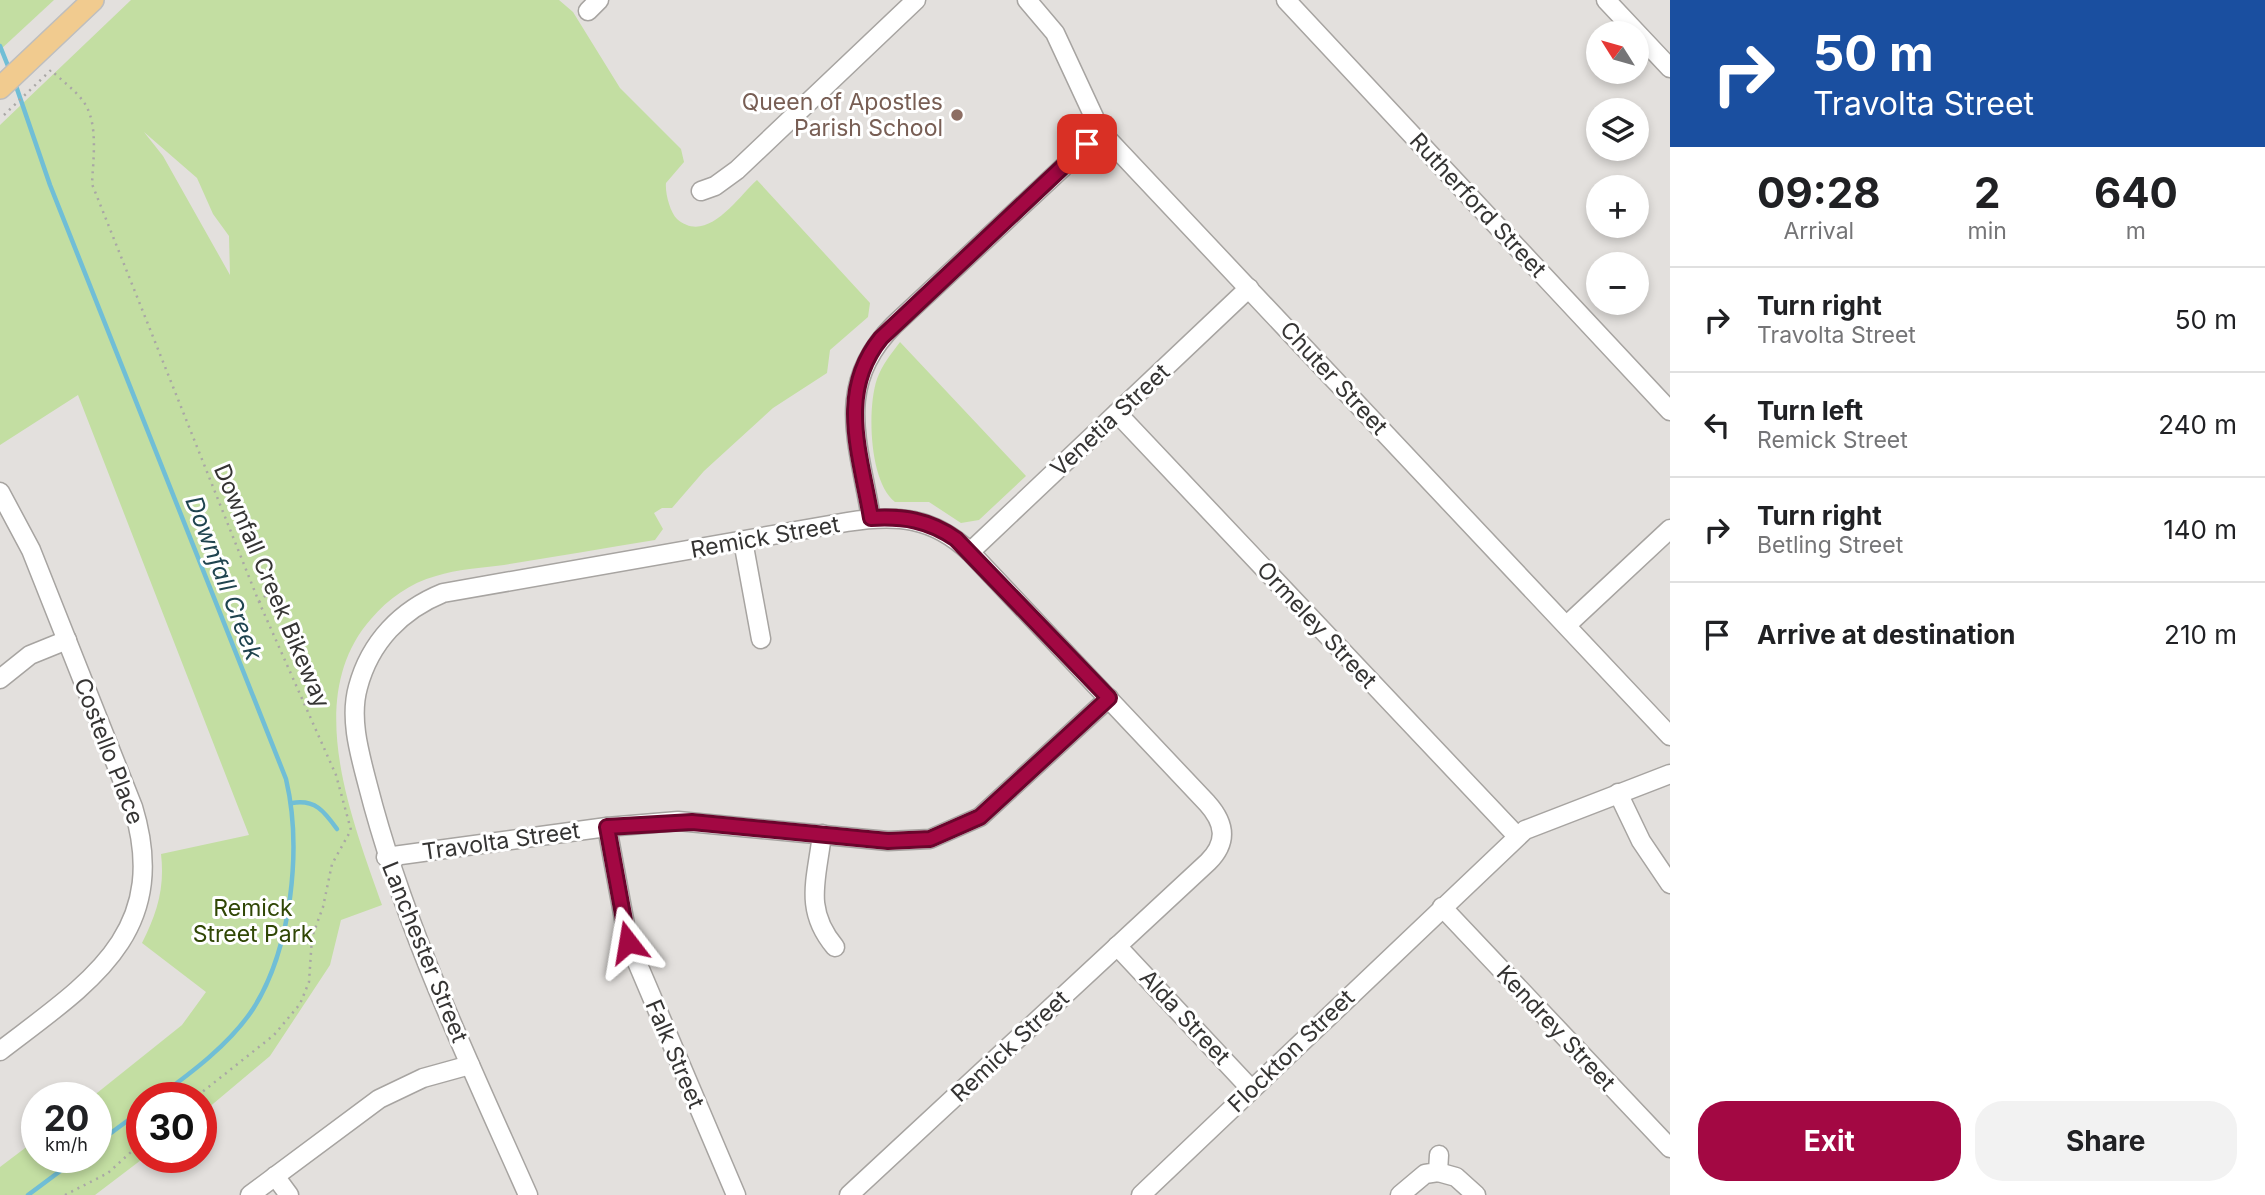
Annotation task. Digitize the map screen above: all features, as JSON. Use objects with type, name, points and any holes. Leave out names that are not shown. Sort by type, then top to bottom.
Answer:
[{"type":"main road","points":[[0,88],[93,0]]},
{"type":"street","points":[[701,191],[715,186],[737,170],[916,0]]},
{"type":"street","name":"Rutherford Street","points":[[1286,0],[1670,411]]},
{"type":"street","points":[[1606,0],[1670,68]]},
{"type":"street","name":"Chuter Street","points":[[1035,3],[1055,33],[1101,132],[1670,736]]},
{"type":"street","points":[[871,518],[853,415],[856,389],[866,359],[894,325],[1101,132]]},
{"type":"street","name":"Venetia Street","points":[[970,552],[1249,288]]},
{"type":"street","name":"Ormeley Street","points":[[1117,414],[1517,836]]},
{"type":"street","name":"Costello Place","points":[[0,492],[19,522],[140,829],[143,869],[131,923],[108,962],[81,989],[0,1051]]},
{"type":"street","name":"Remick Street","points":[[356,700],[365,667],[385,633],[409,610],[426,600],[465,588],[871,518],[902,518],[924,522],[947,533],[970,552],[1216,813],[1231,834],[1214,856],[849,1195]]},
{"type":"street","points":[[1567,625],[1670,529]]},
{"type":"street","points":[[743,541],[761,639]]},
{"type":"street","points":[[0,680],[30,655],[66,640]]},
{"type":"street","name":"Travolta Street","points":[[386,858],[607,827],[696,822],[912,841],[930,839],[966,826],[994,805],[1109,698]]},
{"type":"street","name":"Lanchester Street","points":[[356,700],[359,747],[386,858],[470,1065],[528,1195]]},
{"type":"street","name":"Flockton Street","points":[[1141,1195],[1517,836],[1534,825],[1670,774]]},
{"type":"street","points":[[1618,793],[1641,841],[1670,884]]},
{"type":"street","name":"Falk Street","points":[[607,827],[628,942],[736,1195]]},
{"type":"street","points":[[822,834],[814,909],[818,925],[835,947]]},
{"type":"street","name":"Kendrey Street","points":[[1442,907],[1670,1148]]},
{"type":"street","name":"Alda Street","points":[[1117,946],[1251,1089]]},
{"type":"street","points":[[253,1194],[379,1099],[424,1078],[470,1065]]},
{"type":"street","points":[[1400,1195],[1439,1163],[1476,1195]]},
{"type":"street","points":[[275,1176],[289,1195]]},
{"type":"path","name":"Downfall Creek Bikeway","points":[[4,115],[51,71],[83,102],[88,111],[96,148],[92,184],[259,601],[336,775],[350,834],[332,864],[323,907],[312,937],[309,982],[300,1004],[274,1035],[216,1082]]},
{"type":"path","points":[[259,601],[266,595]]},
{"type":"path","points":[[65,1195],[108,1172],[126,1156]]},
{"type":"green space","points":[[0,0],[54,0],[0,50]]},
{"type":"green space","name":"Remick Street Park","points":[[131,0],[559,0],[573,12],[620,88],[681,149],[684,162],[666,183],[668,202],[677,219],[688,226],[710,223],[731,207],[757,180],[870,303],[868,317],[830,350],[827,373],[773,408],[704,471],[672,508],[662,508],[654,513],[663,529],[655,540],[461,570],[426,579],[392,598],[371,619],[350,650],[339,684],[336,721],[339,759],[347,797],[382,905],[341,920],[330,965],[270,1056],[217,1101],[217,1082],[126,1082],[126,1171],[95,1195],[0,1195],[0,1167],[21,1151],[21,1173],[112,1173],[111,1082],[182,1025],[206,992],[142,943],[159,900],[161,854],[249,835],[78,395],[0,445],[0,125]],"holes":[[[144,132],[197,178],[213,214],[229,236],[230,275],[163,156]]]},
{"type":"green space","points":[[900,342],[1026,476],[979,520],[961,523],[929,502],[895,502],[886,492],[875,462],[872,408],[881,369]]},
{"type":"waterway","name":"Downfall Creek","points":[[0,46],[10,71]]},
{"type":"waterway","name":"Downfall Creek","points":[[15,83],[50,185],[286,779],[291,806],[293,866],[290,897],[277,957],[266,984],[244,1022],[222,1046],[178,1082]]},
{"type":"waterway","points":[[292,803],[313,805],[328,817],[337,829]]},
{"type":"waterway","name":"Downfall Creek","points":[[112,1132],[126,1122]]},
{"type":"waterway","name":"Downfall Creek","points":[[28,1195],[58,1173]]},
{"type":"place","name":"Queen of Apostles Parish School","points":[[957,115]]},
{"type":"route","points":[[628,942],[622,922],[607,827],[678,821],[888,841],[930,839],[948,834],[980,817],[1109,698],[956,539],[937,527],[912,519],[871,518],[853,415],[860,373],[881,338],[1087,144]]}]
